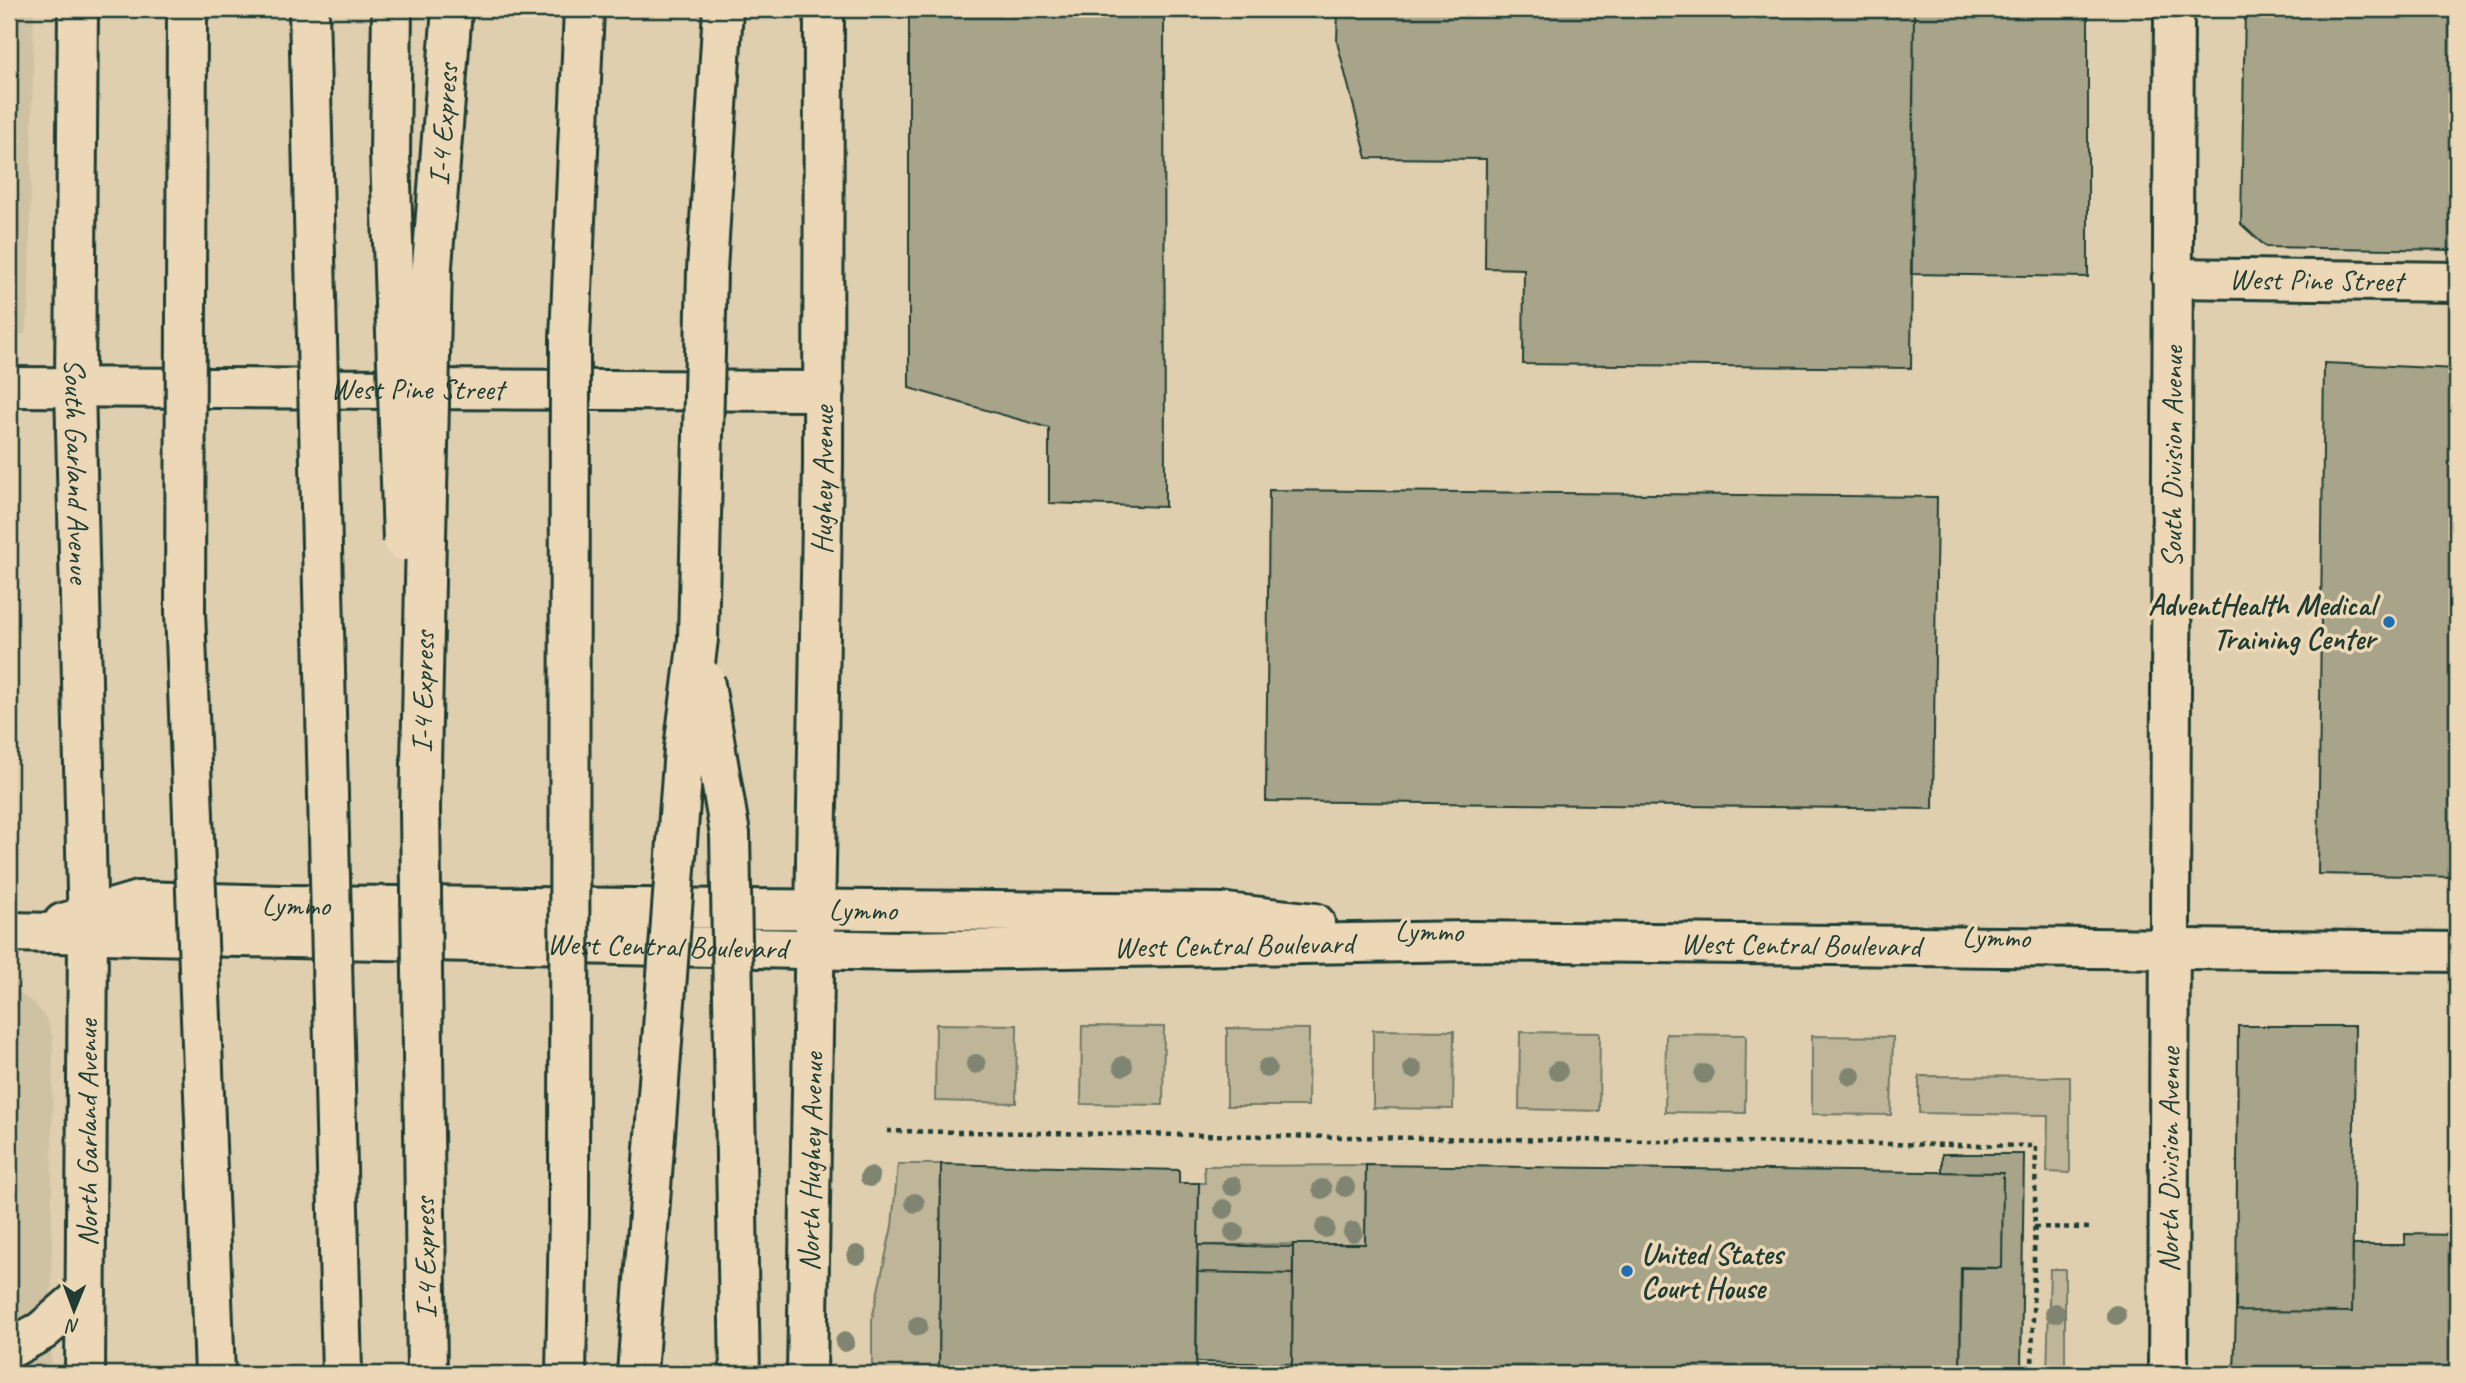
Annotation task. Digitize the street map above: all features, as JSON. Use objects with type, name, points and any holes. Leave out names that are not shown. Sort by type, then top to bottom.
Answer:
[{"type":"main road","name":"South Garland Avenue","points":[[78,9],[75,386],[87,925]]},
{"type":"main road","points":[[187,9],[185,612],[215,1374]]},
{"type":"main road","points":[[309,9],[342,1374]]},
{"type":"main road","points":[[391,9],[390,155],[400,486],[420,809]]},
{"type":"main road","name":"I-4 Express","points":[[427,1374],[420,809],[432,266],[452,9]]},
{"type":"main road","points":[[566,1374],[570,339],[584,9]]},
{"type":"main road","points":[[637,1374],[684,748],[698,639],[707,270],[723,9]]},
{"type":"main road","name":"Hughey Avenue","points":[[813,949],[824,391],[824,9]]},
{"type":"main road","name":"South Division Avenue","points":[[2169,943],[2174,9]]},
{"type":"main road","name":"West Pine Street","points":[[2172,278],[2457,282]]},
{"type":"main road","name":"West Pine Street","points":[[9,387],[824,391]]},
{"type":"main road","points":[[698,639],[730,834],[740,1374]]},
{"type":"main road","name":"Lymmo","points":[[19,932],[87,925],[138,901],[310,906],[813,908],[940,913],[1226,913],[1392,932],[2169,943],[2457,943]]},
{"type":"main road","name":"West Central Boulevard","points":[[87,925],[912,951],[1469,941],[2169,943],[2457,952]]},
{"type":"main road","name":"North Garland Avenue","points":[[85,1374],[87,925]]},
{"type":"main road","name":"North Division Avenue","points":[[2168,1374],[2169,943]]},
{"type":"main road","name":"North Hughey Avenue","points":[[807,1374],[813,949]]},
{"type":"main road","points":[[9,1349],[42,1331],[86,1293]]},
{"type":"path","points":[[887,1131],[2036,1146],[2032,1374]]},
{"type":"path","points":[[2034,1227],[2092,1228]]},
{"type":"shaded area","points":[[9,9],[34,9],[29,299],[25,334],[9,334]]},
{"type":"shaded area","points":[[9,986],[34,1003],[46,1018],[53,1037],[51,1374],[9,1374]]},
{"type":"shaded area","points":[[936,1024],[1017,1025],[1016,1103],[935,1101]]},
{"type":"shaded area","points":[[1082,1026],[1164,1027],[1163,1105],[1081,1104]]},
{"type":"shaded area","points":[[1227,1028],[1309,1029],[1308,1106],[1227,1106]]},
{"type":"shaded area","points":[[1373,1030],[1454,1031],[1453,1109],[1373,1108]]},
{"type":"shaded area","points":[[1520,1032],[1600,1033],[1599,1111],[1519,1109]]},
{"type":"shaded area","points":[[1666,1034],[1746,1035],[1745,1113],[1665,1112]]},
{"type":"shaded area","points":[[1812,1036],[1893,1037],[1891,1115],[1812,1114]]},
{"type":"shaded area","points":[[1919,1076],[2070,1077],[2070,1173],[2047,1172],[2048,1115],[1919,1113]]},
{"type":"shaded area","points":[[898,1164],[941,1164],[939,1374],[872,1374],[872,1319],[892,1226]]},
{"type":"shaded area","points":[[1366,1165],[1365,1244],[1198,1245],[1199,1183],[1205,1183],[1204,1166]]},
{"type":"shaded area","points":[[2050,1269],[2065,1269],[2065,1374],[2047,1374]]},
{"type":"building","points":[[9,9],[14,9],[11,327],[9,327]]},
{"type":"building","points":[[909,9],[1164,9],[1165,507],[1049,503],[1049,428],[909,388]]},
{"type":"building","points":[[1338,9],[1914,9],[1911,368],[1523,364],[1524,269],[1485,268],[1486,159],[1367,158],[1337,42]]},
{"type":"building","points":[[1914,9],[2088,9],[2088,277],[1911,274]]},
{"type":"building","points":[[2245,9],[2457,9],[2457,250],[2266,247],[2241,224]]},
{"type":"building","name":"AdventHealth Medical Training Center","points":[[2324,363],[2457,369],[2457,877],[2318,874]]},
{"type":"building","points":[[1269,490],[1937,497],[1933,809],[1266,801]]},
{"type":"building","points":[[2238,1026],[2355,1026],[2352,1312],[2236,1311]]},
{"type":"building","points":[[1942,1154],[2024,1154],[2021,1374],[1960,1374],[1962,1267],[2002,1268],[2003,1173],[1942,1172]]},
{"type":"building","points":[[941,1164],[1179,1170],[1179,1183],[1199,1183],[1196,1374],[939,1374]]},
{"type":"building","name":"United States Court House","points":[[1366,1165],[2003,1173],[2002,1268],[1961,1268],[1960,1374],[1292,1374],[1293,1244],[1365,1244]]},
{"type":"building","points":[[2405,1234],[2457,1235],[2457,1374],[2234,1374],[2236,1311],[2352,1312],[2353,1245],[2405,1245]]},
{"type":"building","points":[[1198,1245],[1293,1247],[1293,1274],[1197,1272]]},
{"type":"building","points":[[1197,1272],[1293,1274],[1292,1364],[1196,1362]]},
{"type":"place","name":"AdventHealth Medical Training Center","points":[[2389,622]]},
{"type":"place","name":"United States Court House","points":[[1627,1271]]}]
